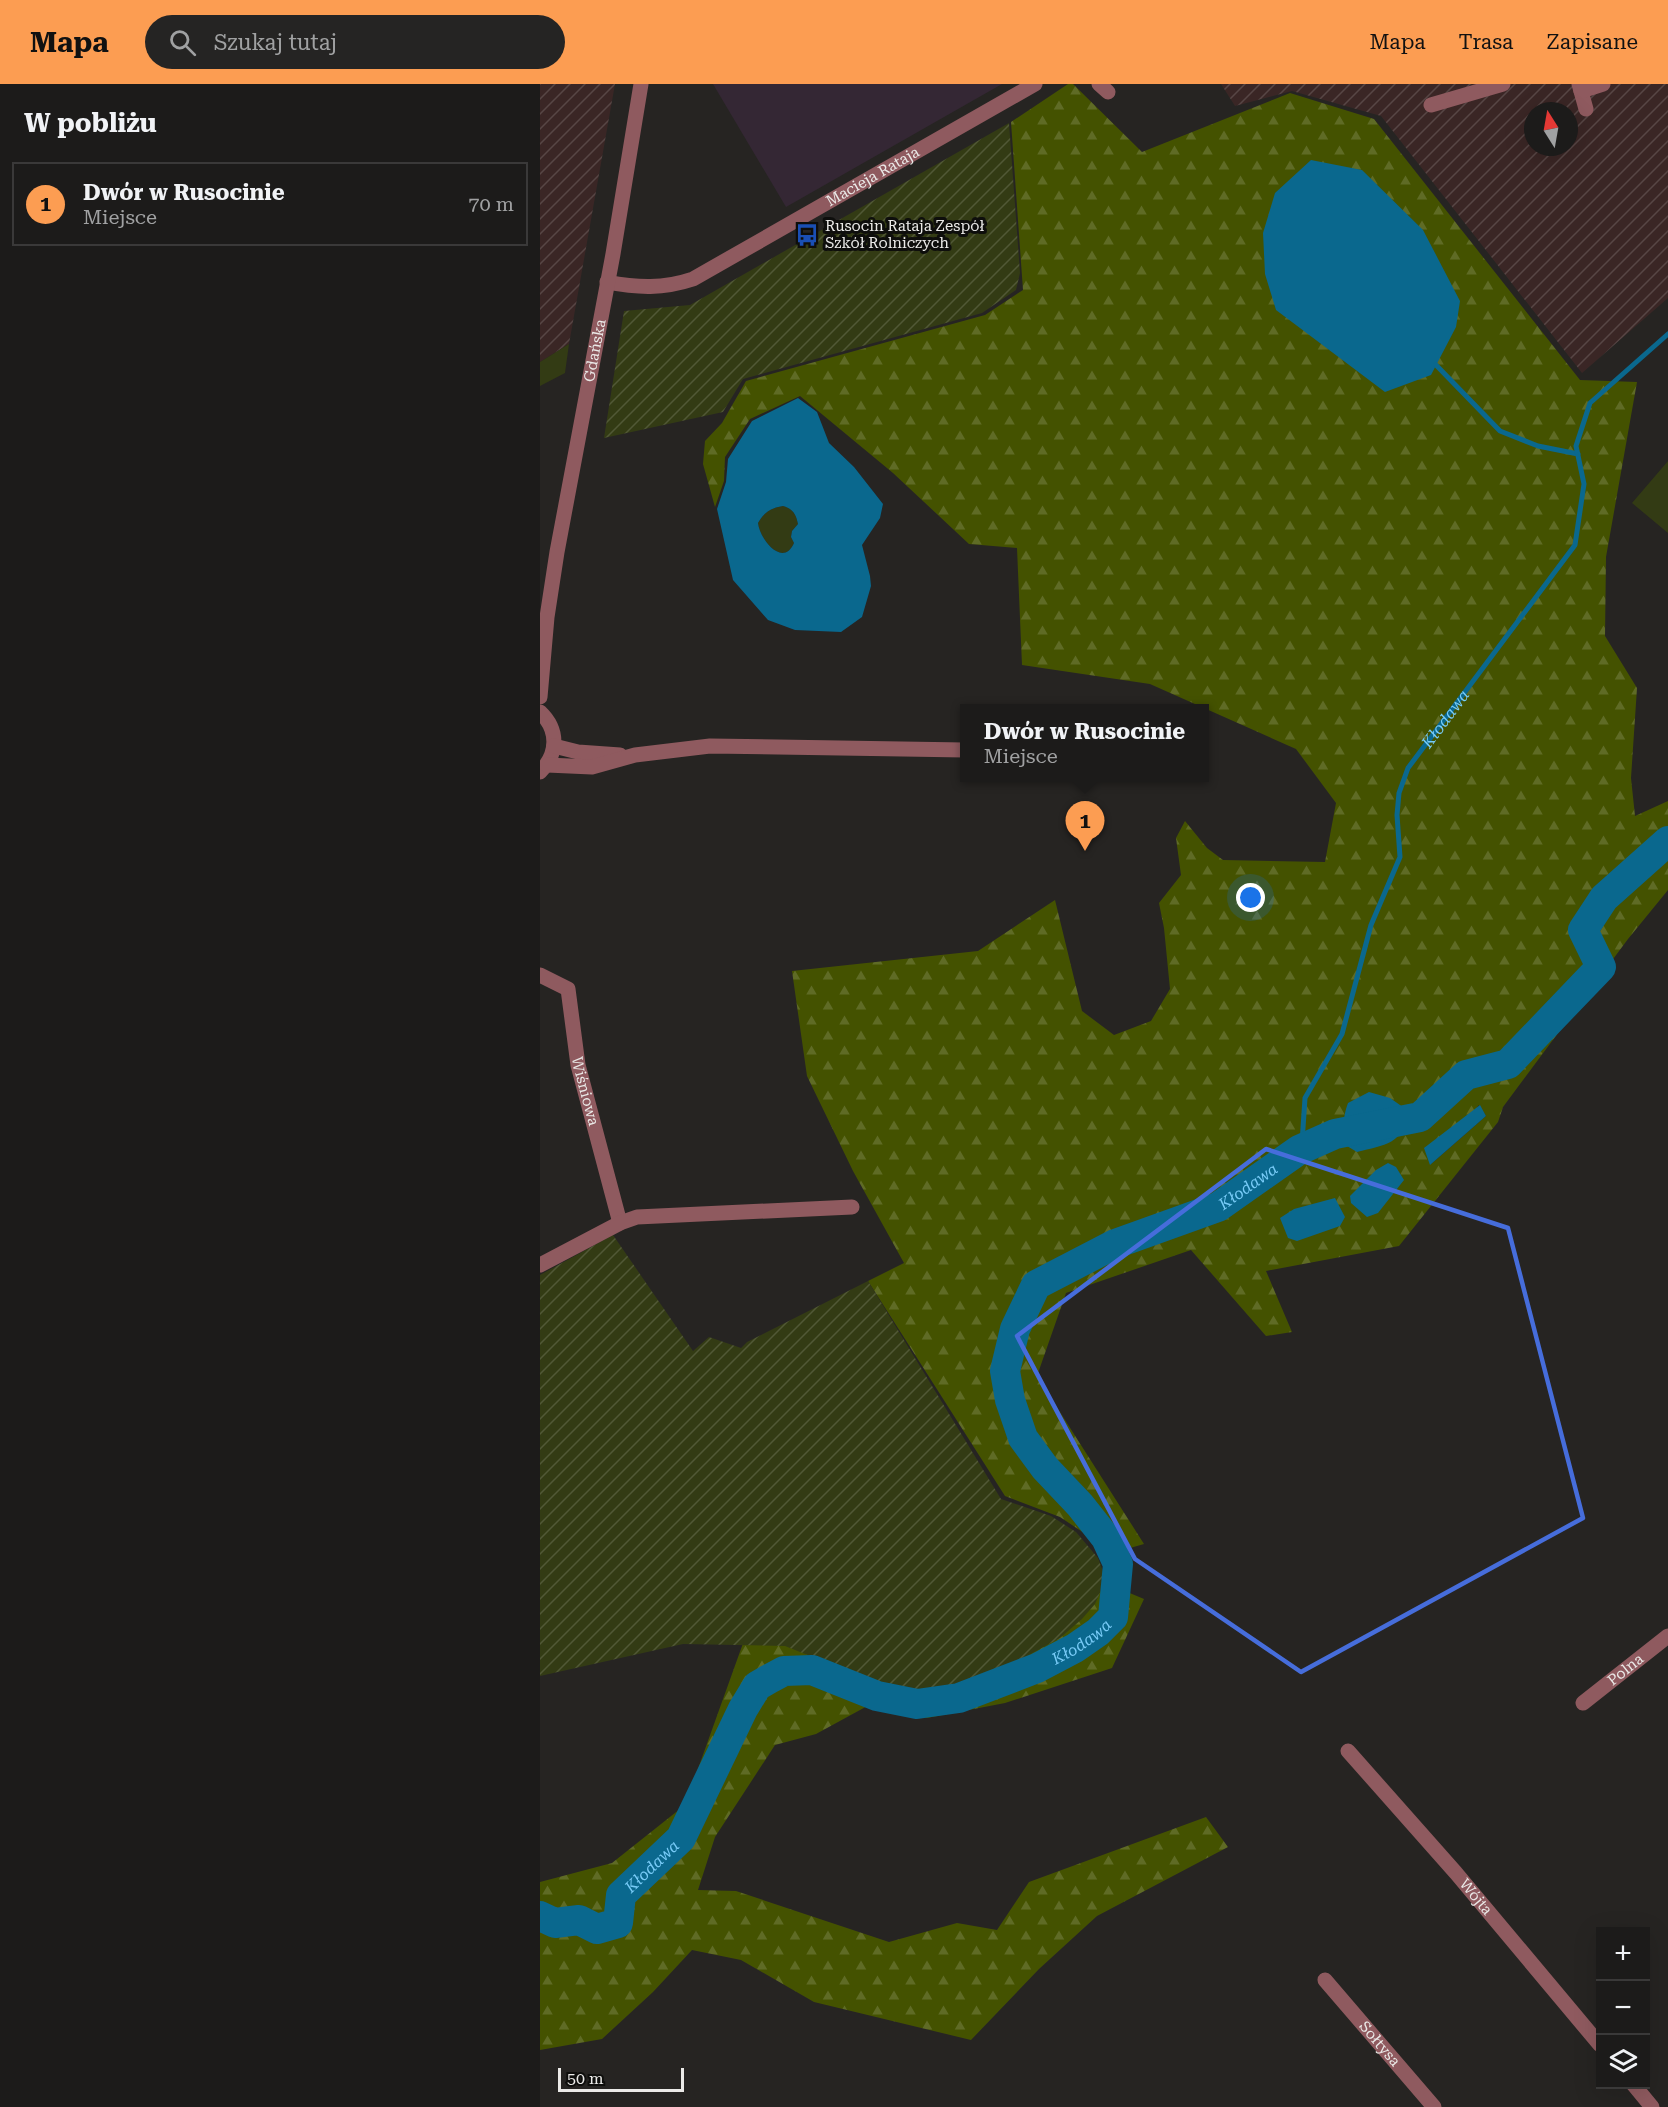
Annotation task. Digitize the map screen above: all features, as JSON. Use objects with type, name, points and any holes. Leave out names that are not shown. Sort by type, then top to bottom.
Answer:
[{"type":"street","name":"Gdańska","points":[[540,697],[547,617],[557,552],[608,282],[641,84]]},
{"type":"street","name":"Macieja Rataja","points":[[608,282],[638,288],[674,285],[693,279],[1035,84]]},
{"type":"street","points":[[1431,105],[1503,84]]},
{"type":"street","points":[[1586,109],[1580,87],[1603,84]]},
{"type":"street","name":"Gdańska","points":[[540,638],[547,617]]},
{"type":"street","points":[[540,712],[551,726],[554,746],[544,769],[592,767],[635,755],[710,746],[960,750]]},
{"type":"street","points":[[554,746],[578,752],[635,755]]},
{"type":"street","name":"Wiśniowa","points":[[540,975],[568,989],[578,1065],[620,1222]]},
{"type":"street","points":[[540,1265],[620,1222],[637,1217],[852,1207]]},
{"type":"street","name":"Polna","points":[[1583,1703],[1668,1636]]},
{"type":"street","name":"Wójta","points":[[1348,1751],[1456,1873],[1596,2040]]},
{"type":"street","name":"Sołtysa","points":[[1325,1980],[1434,2107]]},
{"type":"street","points":[[1636,2089],[1652,2107]]},
{"type":"highlighted area","points":[[1266,1149],[1508,1228],[1583,1518],[1301,1672],[1135,1559],[1017,1336]]},
{"type":"shaded area","points":[[540,84],[615,84],[569,344],[540,362]]},
{"type":"shaded area","points":[[713,84],[1002,84],[786,207]]},
{"type":"shaded area","points":[[1221,84],[1668,84],[1668,298],[1582,373],[1381,116],[1292,91],[1235,106]]},
{"type":"green space","points":[[1068,84],[1073,84],[1142,152],[1290,93],[1374,119],[1580,380],[1637,382],[1606,557],[1605,636],[1637,688],[1631,778],[1635,816],[1668,801],[1668,890],[1628,939],[1503,1107],[1498,1122],[1399,1246],[1266,1271],[1292,1332],[1266,1336],[1191,1250],[1066,1293],[1037,1376],[1144,1544],[1102,1556],[1084,1533],[1060,1517],[1005,1496],[868,1281],[904,1263],[853,1171],[807,1076],[792,971],[978,951],[1055,900],[1082,1011],[1114,1035],[1151,1021],[1170,989],[1159,903],[1181,875],[1176,838],[1185,821],[1207,848],[1223,860],[1325,862],[1336,803],[1296,749],[1209,710],[1209,704],[1195,704],[1150,684],[1022,665],[1017,548],[969,544],[893,473],[800,396],[750,419],[725,457],[724,481],[715,507],[703,464],[705,441],[722,423],[746,381],[985,315],[1023,290],[1011,122]],"holes":[[[1479,1105],[1486,1116],[1430,1165]]]},
{"type":"green space","points":[[1009,123],[1020,273],[1016,290],[982,313],[743,379],[723,412],[604,438],[624,311],[690,305]]},
{"type":"green space","points":[[569,344],[565,373],[540,386],[540,362]]},
{"type":"green space","points":[[1668,461],[1668,533],[1632,503]]},
{"type":"green space","points":[[783,506],[794,512],[798,524],[792,531],[791,537],[794,543],[784,553],[778,552],[767,543],[758,523],[768,511]]},
{"type":"green space","points":[[613,1235],[693,1351],[709,1337],[741,1348],[747,1342],[868,1281],[1001,1499],[1051,1516],[1076,1532],[1098,1558],[1106,1579],[1095,1604],[1060,1638],[955,1695],[908,1700],[864,1687],[830,1664],[785,1646],[683,1644],[540,1676],[540,1275]]},
{"type":"green space","points":[[1108,1584],[1144,1599],[1112,1668],[1005,1703],[927,1718],[871,1704],[816,1734],[775,1745],[715,1837],[698,1890],[736,1891],[889,1942],[957,1923],[997,1930],[1029,1882],[1206,1817],[1228,1847],[1097,1916],[1039,1969],[971,2040],[814,2002],[741,1960],[692,1950],[653,1992],[602,2039],[540,2050],[540,1882],[612,1863],[685,1805],[751,1621],[958,1667]]},
{"type":"water","points":[[1311,160],[1362,170],[1423,230],[1460,301],[1456,327],[1431,375],[1385,392],[1276,310],[1265,274],[1263,233],[1275,193]]},
{"type":"water","points":[[798,398],[817,412],[829,443],[854,467],[883,504],[880,518],[862,545],[871,586],[862,617],[841,632],[795,630],[768,620],[733,580],[717,509],[726,482],[728,459],[752,421]],"holes":[[[783,506],[794,512],[798,524],[792,531],[791,537],[794,543],[784,553],[778,552],[767,543],[758,523],[765,513]]]},
{"type":"water","points":[[1369,1092],[1390,1098],[1410,1112],[1407,1123],[1398,1137],[1384,1145],[1357,1152],[1347,1146],[1344,1130],[1345,1114],[1348,1103]]},
{"type":"water","points":[[1480,1105],[1486,1116],[1430,1165],[1424,1148]]},
{"type":"water","points":[[1388,1163],[1396,1167],[1404,1180],[1378,1213],[1367,1217],[1351,1203],[1350,1196],[1376,1170]]},
{"type":"water","points":[[1335,1198],[1345,1217],[1340,1226],[1297,1241],[1288,1238],[1280,1218],[1294,1209]]},
{"type":"waterway","name":"Kłodawa","points":[[1299,1150],[1302,1143],[1305,1098],[1342,1034],[1371,925],[1400,857],[1397,815],[1399,793],[1408,768],[1575,545],[1584,484],[1576,446],[1590,403],[1668,334]]},
{"type":"waterway","points":[[1436,365],[1500,431],[1538,446],[1578,454]]},
{"type":"waterway","name":"Kłodawa","points":[[540,1916],[555,1923],[579,1920],[597,1929],[618,1923],[621,1895],[681,1838],[743,1709],[757,1686],[784,1671],[812,1670],[877,1696],[917,1704],[959,1698],[1037,1668],[1075,1648],[1098,1632],[1113,1617],[1118,1564],[1106,1538],[1080,1505],[1045,1468],[1023,1438],[1010,1400],[1005,1371],[1015,1329],[1036,1285],[1115,1244],[1218,1207],[1299,1150],[1335,1134],[1420,1117],[1466,1075],[1508,1064],[1601,967],[1583,930],[1604,898],[1668,841]]},
{"type":"place","name":"Rusocin Rataja Zespół Szkół Rolniczych","points":[[807,235]]},
{"type":"place","name":"Dwór w Rusocinie","points":[[1085,851]]}]
